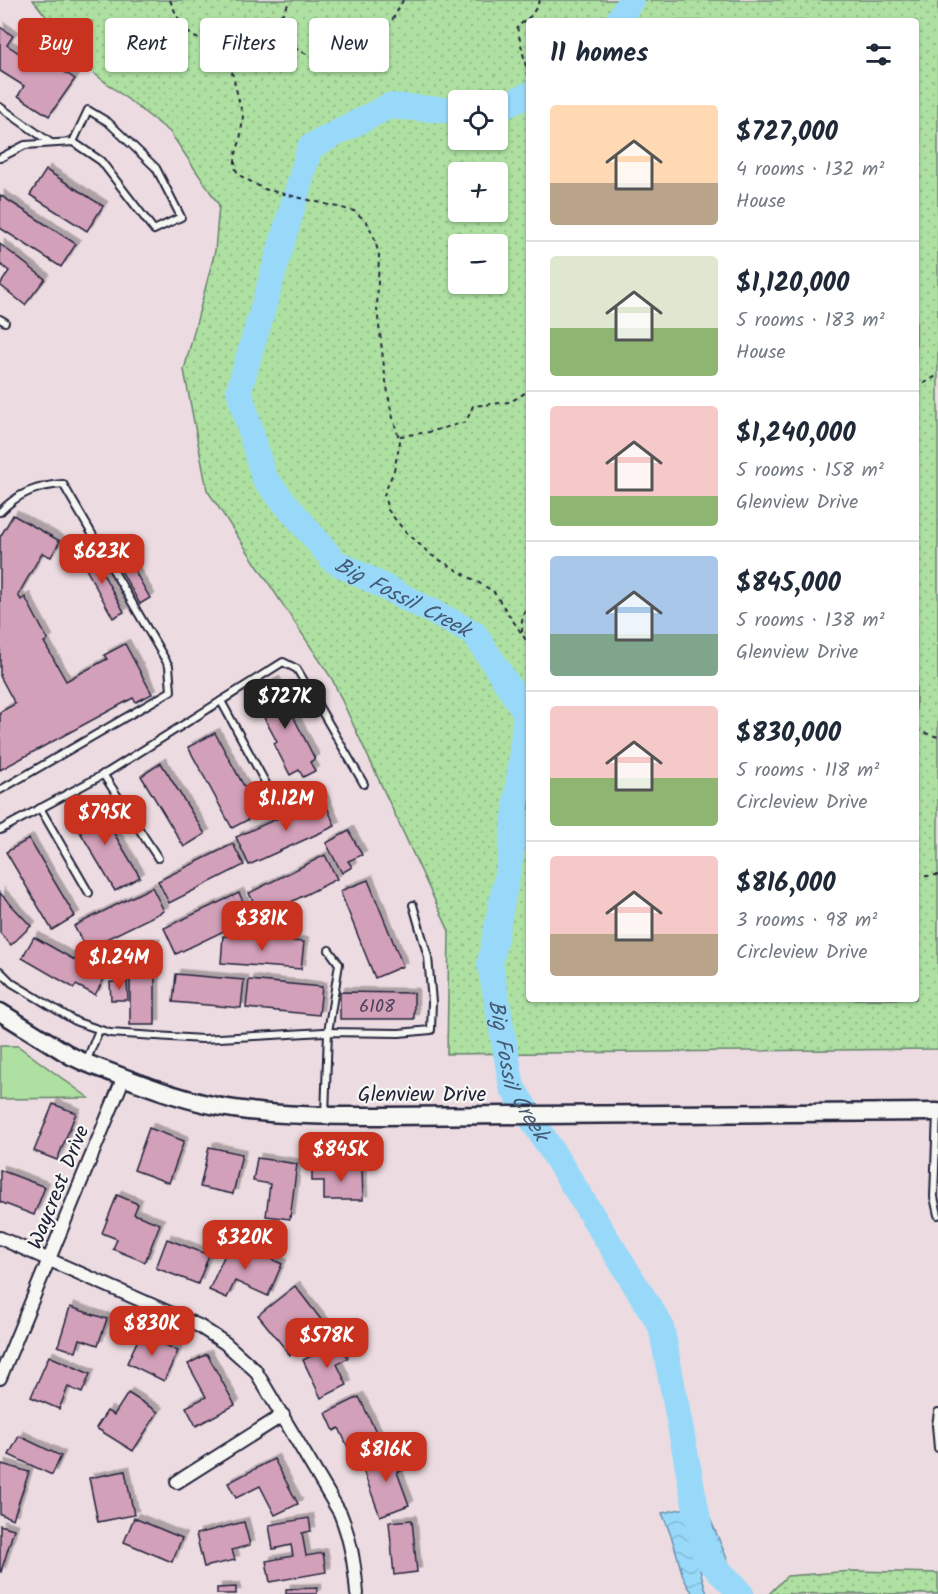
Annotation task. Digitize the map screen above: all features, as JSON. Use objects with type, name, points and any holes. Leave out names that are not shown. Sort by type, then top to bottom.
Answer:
[{"type":"main road","name":"Glenview Drive","points":[[0,1012],[86,1063],[195,1101],[235,1110],[325,1116],[938,1112]]},
{"type":"street","name":"Waycrest Drive","points":[[0,1378],[124,1077]]},
{"type":"street","points":[[0,1238],[199,1326],[225,1343],[255,1370],[340,1513],[354,1558],[357,1594]]},
{"type":"street","points":[[177,1482],[283,1415]]},
{"type":"lane","points":[[0,107],[51,144]]},
{"type":"lane","points":[[0,157],[25,146],[73,142],[101,161],[154,230],[181,217],[156,168],[108,122],[88,110],[73,142]]},
{"type":"lane","points":[[0,512],[10,502],[40,486],[63,484],[169,666],[171,691],[0,790]]},
{"type":"lane","points":[[0,830],[103,774],[283,662],[297,669],[364,784]]},
{"type":"lane","points":[[221,701],[271,793]]},
{"type":"lane","points":[[103,774],[158,858]]},
{"type":"lane","points":[[40,808],[89,893]]},
{"type":"lane","points":[[0,971],[12,982],[77,1022],[110,1033],[202,1039],[328,1032],[399,1033],[431,1030],[429,957],[413,905]]},
{"type":"lane","points":[[325,1116],[328,1032],[339,964],[329,950]]},
{"type":"lane","points":[[86,1063],[99,1030]]},
{"type":"lane","points":[[938,1112],[937,1174],[934,1197],[938,1215]]},
{"type":"lane","points":[[938,1412],[936,1425],[938,1448]]},
{"type":"path","points":[[170,0],[177,18],[190,36],[200,40]]},
{"type":"path","points":[[274,18],[282,15],[289,0]]},
{"type":"path","points":[[297,48],[321,60],[339,61],[354,57],[369,48],[384,33],[403,0]]},
{"type":"path","points":[[528,18],[540,0]]},
{"type":"path","points":[[526,20],[517,27],[526,70]]},
{"type":"path","points":[[232,72],[243,117],[235,156],[235,168],[239,175],[264,189],[354,211],[367,222],[374,237],[379,255],[377,309],[380,339],[391,411],[400,436],[394,470],[384,495],[388,510],[403,529],[431,555],[493,591],[526,640]]},
{"type":"path","points":[[919,386],[938,375]]},
{"type":"path","points":[[400,436],[429,432],[466,422],[473,406],[510,402],[526,392]]},
{"type":"path","points":[[522,633],[522,617],[526,610]]},
{"type":"path","points":[[919,731],[938,737]]},
{"type":"path","points":[[919,877],[938,875]]},
{"type":"green space","points":[[33,0],[938,0],[938,1049],[447,1054],[449,931],[332,679],[207,490],[184,370],[215,251],[219,205],[170,132],[92,72],[93,18],[47,18]]},
{"type":"green space","points":[[0,1046],[18,1046],[89,1098],[0,1099]]},
{"type":"green space","points":[[853,1571],[938,1573],[938,1594],[769,1594],[787,1576]]},
{"type":"water","points":[[704,1504],[733,1573],[754,1594],[733,1594],[701,1562],[700,1570],[707,1594],[694,1594],[686,1583],[662,1513]]},
{"type":"building","points":[[0,27],[13,36],[7,45],[18,52],[18,72],[64,72],[75,79],[49,116],[18,96],[24,86],[0,71]]},
{"type":"building","points":[[46,170],[103,206],[87,231],[30,195]]},
{"type":"building","points":[[0,195],[76,244],[61,267],[0,228]]},
{"type":"building","points":[[0,244],[45,279],[25,305],[0,285],[9,271],[0,264]]},
{"type":"building","points":[[13,515],[60,541],[51,557],[42,553],[18,595],[21,600],[25,597],[48,640],[44,642],[66,681],[107,659],[104,655],[125,644],[152,694],[136,702],[133,698],[0,770],[0,712],[15,704],[0,676],[0,537]]},
{"type":"building","points":[[118,542],[150,598],[140,604],[108,548]]},
{"type":"building","points":[[91,552],[124,612],[113,618],[80,558]]},
{"type":"building","points":[[275,681],[315,759],[310,762],[315,771],[303,777],[299,770],[290,775],[274,744],[277,742],[251,693]]},
{"type":"building","points":[[215,733],[259,814],[232,828],[188,747]]},
{"type":"building","points":[[161,763],[205,834],[184,847],[141,776]]},
{"type":"building","points":[[323,798],[335,826],[249,865],[236,837]]},
{"type":"building","points":[[94,800],[140,877],[115,891],[70,815]]},
{"type":"building","points":[[349,831],[362,855],[348,861],[352,867],[342,873],[326,843]]},
{"type":"building","points":[[29,839],[75,916],[52,930],[6,852]]},
{"type":"building","points":[[233,844],[244,865],[169,903],[158,881]]},
{"type":"building","points":[[325,855],[337,879],[261,917],[249,893]]},
{"type":"building","points":[[368,880],[403,966],[375,978],[340,891]]},
{"type":"building","points":[[152,887],[164,911],[86,949],[74,926]]},
{"type":"building","points":[[0,893],[31,926],[11,945],[0,933]]},
{"type":"building","points":[[239,893],[251,918],[176,954],[164,928]]},
{"type":"building","points":[[223,936],[304,942],[301,969],[221,963]]},
{"type":"building","points":[[34,937],[105,977],[95,995],[76,985],[74,988],[22,958]]},
{"type":"building","points":[[130,943],[155,943],[155,1025],[130,1025]]},
{"type":"building","points":[[176,974],[244,980],[241,1008],[173,1002]]},
{"type":"building","points":[[249,980],[322,987],[319,1015],[246,1008]]},
{"type":"building","points":[[110,982],[127,982],[128,1000],[111,1000]]},
{"type":"building","points":[[340,992],[414,993],[414,1019],[340,1019]]},
{"type":"building","points":[[53,1104],[76,1113],[57,1160],[34,1151]]},
{"type":"building","points":[[149,1128],[184,1141],[169,1183],[134,1170]]},
{"type":"building","points":[[209,1147],[242,1154],[233,1194],[200,1187]]},
{"type":"building","points":[[257,1158],[297,1164],[290,1219],[266,1216],[270,1184],[253,1181]]},
{"type":"building","points":[[362,1168],[363,1200],[324,1200],[324,1181],[312,1181],[312,1169]]},
{"type":"building","points":[[0,1170],[45,1187],[34,1215],[0,1202]]},
{"type":"building","points":[[117,1195],[138,1204],[134,1214],[160,1224],[145,1262],[113,1249],[117,1239],[102,1233]]},
{"type":"building","points":[[167,1239],[209,1255],[198,1284],[156,1268]]},
{"type":"building","points":[[231,1241],[282,1264],[268,1296],[235,1281],[227,1298],[209,1290]]},
{"type":"building","points":[[295,1286],[326,1326],[290,1355],[258,1315]]},
{"type":"building","points":[[70,1307],[107,1319],[98,1345],[80,1339],[76,1352],[58,1346]]},
{"type":"building","points":[[141,1333],[178,1351],[164,1381],[127,1363]]},
{"type":"building","points":[[340,1341],[348,1358],[337,1364],[347,1385],[321,1398],[303,1360]]},
{"type":"building","points":[[207,1354],[235,1405],[196,1426],[186,1407],[206,1397],[188,1364]]},
{"type":"building","points":[[49,1356],[90,1374],[82,1393],[68,1387],[59,1409],[31,1397]]},
{"type":"building","points":[[128,1393],[158,1412],[133,1451],[96,1428],[107,1411],[114,1415]]},
{"type":"building","points":[[359,1397],[382,1444],[353,1458],[339,1428],[334,1431],[326,1413]]},
{"type":"building","points":[[19,1436],[61,1456],[52,1475],[9,1455]]},
{"type":"building","points":[[397,1451],[404,1470],[397,1472],[409,1505],[380,1516],[361,1465]]},
{"type":"building","points":[[274,1459],[298,1504],[275,1515],[260,1486],[236,1498],[228,1483]]},
{"type":"building","points":[[2,1464],[29,1472],[13,1519],[0,1514]]},
{"type":"building","points":[[125,1471],[134,1515],[98,1522],[89,1478]]},
{"type":"building","points":[[134,1518],[182,1538],[172,1562],[124,1542]]},
{"type":"building","points":[[309,1518],[311,1531],[302,1533],[306,1556],[323,1553],[326,1572],[270,1582],[266,1561],[293,1556],[291,1545],[273,1549],[269,1525]]},
{"type":"building","points":[[412,1520],[417,1572],[394,1575],[389,1522]]},
{"type":"building","points":[[244,1522],[250,1545],[232,1550],[235,1560],[204,1567],[196,1534]]},
{"type":"building","points":[[0,1525],[14,1529],[1,1572],[0,1571]]},
{"type":"building","points":[[236,1587],[236,1594],[217,1594],[217,1588]]},
{"type":"building","points":[[317,1588],[317,1594],[286,1594],[286,1589]]},
{"type":"waterway","name":"Big Fossil Creek","points":[[620,18],[631,0]]},
{"type":"waterway","name":"Big Fossil Creek","points":[[508,104],[526,96]]},
{"type":"waterway","name":"Big Fossil Creek","points":[[448,110],[389,106],[310,147],[239,390],[264,478],[334,561],[474,633],[526,713],[511,855],[490,963],[512,1087],[661,1326],[705,1556],[741,1594]]}]
